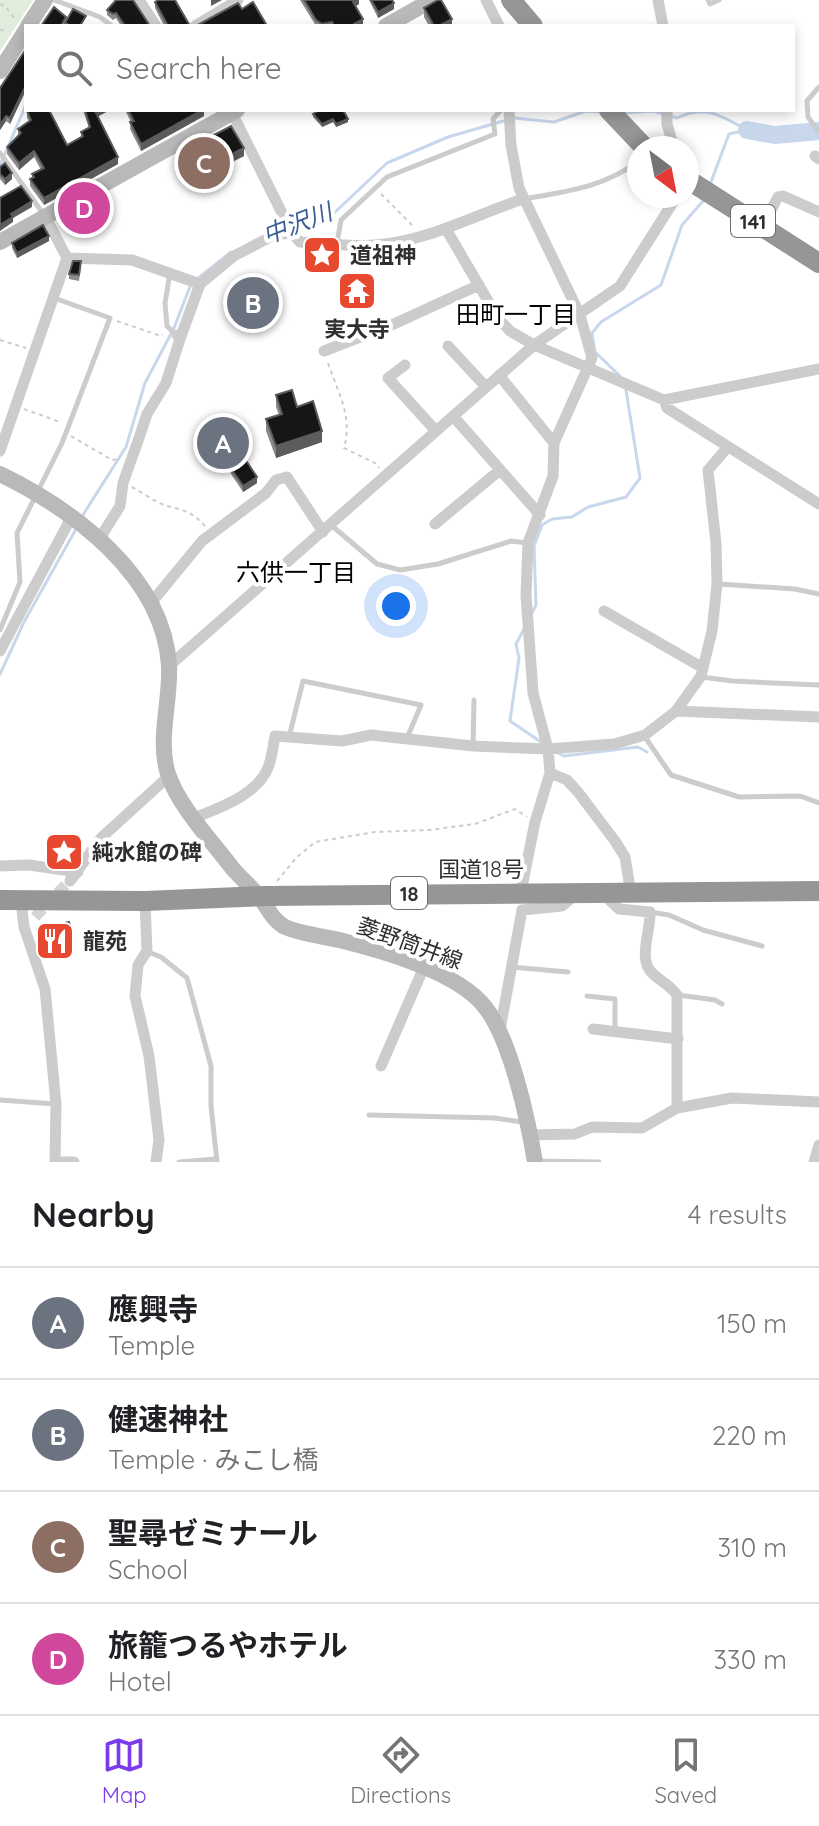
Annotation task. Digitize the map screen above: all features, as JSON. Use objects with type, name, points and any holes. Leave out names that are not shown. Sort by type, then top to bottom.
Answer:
[{"type":"highway","points":[[511,0],[531,24]]},
{"type":"highway","points":[[611,112],[634,136]]},
{"type":"highway","name":"141","points":[[699,187],[819,263]]},
{"type":"highway","name":"国道18号","points":[[0,900],[145,901],[521,892],[604,895],[819,891]]},
{"type":"street","points":[[25,24],[45,0]]},
{"type":"street","points":[[139,0],[155,24]]},
{"type":"street","points":[[198,24],[238,0]]},
{"type":"street","points":[[390,24],[432,0]]},
{"type":"street","points":[[486,0],[500,24]]},
{"type":"street","points":[[658,0],[663,24]]},
{"type":"street","points":[[0,71],[24,25]]},
{"type":"street","points":[[0,242],[210,116],[234,112],[300,242],[375,245],[424,236],[523,199]]},
{"type":"street","points":[[667,112],[672,136]]},
{"type":"street","points":[[508,115],[523,199],[580,315],[592,358],[554,443],[553,476],[528,543],[526,595],[533,693],[548,749],[550,773],[535,822],[521,892]]},
{"type":"street","points":[[762,227],[778,197],[783,196],[819,212]]},
{"type":"street","points":[[169,666],[534,345],[620,286],[669,208]]},
{"type":"street","points":[[0,451],[67,258],[45,216]]},
{"type":"street","points":[[446,229],[504,325],[534,345],[664,400],[819,369]]},
{"type":"street","points":[[100,538],[120,506],[123,483],[147,414],[166,383],[195,283],[234,256],[274,235],[292,230]]},
{"type":"street","points":[[67,258],[132,260],[195,283]]},
{"type":"street","points":[[324,351],[396,323],[479,285]]},
{"type":"street","points":[[448,346],[486,387]]},
{"type":"street","points":[[405,365],[388,378],[436,431]]},
{"type":"street","points":[[499,375],[554,443]]},
{"type":"street","points":[[664,400],[667,408],[819,504]]},
{"type":"street","points":[[453,416],[540,515]]},
{"type":"street","points":[[194,818],[229,804],[253,786],[267,770],[275,736],[342,741],[371,735],[473,746],[548,749],[614,744],[645,735],[676,711],[702,672],[712,631],[717,584],[708,470],[727,448]]},
{"type":"street","points":[[435,524],[500,470]]},
{"type":"street","points":[[0,474],[38,493],[100,538],[115,553],[151,603],[163,628],[169,666],[163,754],[169,776],[101,838],[74,876],[29,865],[0,866]]},
{"type":"street","points":[[151,603],[202,541],[266,493],[276,480],[287,477],[327,528]]},
{"type":"street","points":[[0,651],[76,522]]},
{"type":"street","points":[[604,611],[702,672]]},
{"type":"street","points":[[676,711],[819,717]]},
{"type":"street","points":[[550,773],[567,780],[615,841],[625,857],[631,894]]},
{"type":"street","name":"菱野筒井線","points":[[169,776],[194,818],[240,878],[262,896],[274,919],[285,927],[424,967],[467,988],[486,1007],[500,1031],[535,1161]]},
{"type":"street","points":[[500,1031],[522,910],[562,906],[577,894]]},
{"type":"street","points":[[604,895],[619,909],[650,912],[646,964],[651,973],[677,995],[677,1108]]},
{"type":"street","points":[[21,901],[24,927],[45,989],[56,1104],[55,1162],[74,1162]]},
{"type":"street","points":[[145,901],[147,951],[138,965],[135,996],[152,1084],[159,1140],[156,1162]]},
{"type":"street","points":[[24,927],[35,917]]},
{"type":"street","points":[[381,1066],[424,967]]},
{"type":"street","points":[[593,1029],[678,1039]]},
{"type":"street","points":[[528,1129],[575,1134],[592,1127],[642,1128],[677,1108],[732,1098],[819,1102]]},
{"type":"street","points":[[814,1162],[819,1145]]},
{"type":"lane","points":[[54,0],[100,17],[109,24]]},
{"type":"lane","points":[[708,0],[710,4],[719,0]]},
{"type":"lane","points":[[819,87],[807,101],[808,117],[819,132]]},
{"type":"lane","points":[[337,243],[341,220],[387,177],[495,134],[493,119],[508,115]]},
{"type":"lane","points":[[0,153],[45,216]]},
{"type":"lane","points":[[523,199],[575,190],[606,181],[627,170]]},
{"type":"lane","points":[[170,273],[165,303],[167,326],[179,337]]},
{"type":"lane","points":[[0,630],[20,582],[17,533],[65,433],[110,318],[53,298]]},
{"type":"lane","points":[[327,528],[377,564],[400,570],[438,564],[511,541],[528,543]]},
{"type":"lane","points":[[717,584],[795,589],[819,594]]},
{"type":"lane","points":[[702,672],[732,681],[819,685]]},
{"type":"lane","points":[[289,737],[303,681],[421,705],[406,739]]},
{"type":"lane","points":[[473,746],[474,700]]},
{"type":"lane","points":[[645,735],[671,775],[739,797],[800,796],[819,803]]},
{"type":"lane","points":[[650,912],[669,915],[703,930],[762,946]]},
{"type":"lane","points":[[147,951],[161,957],[187,978],[211,1066],[211,1106],[217,1160],[179,1162]]},
{"type":"lane","points":[[510,967],[568,972]]},
{"type":"lane","points":[[677,995],[715,1000],[722,1004]]},
{"type":"lane","points":[[587,996],[615,999],[615,1032]]},
{"type":"lane","points":[[0,1100],[56,1104]]},
{"type":"lane","points":[[369,1115],[494,1118],[528,1129]]},
{"type":"lane","points":[[535,1161],[599,1162]]},
{"type":"path","points":[[0,4],[24,25]]},
{"type":"path","points":[[0,29],[8,34]]},
{"type":"path","points":[[375,187],[424,236]]},
{"type":"path","points":[[110,318],[161,336],[167,326]]},
{"type":"path","points":[[0,340],[35,351]]},
{"type":"path","points":[[324,351],[347,418],[349,430],[344,448],[377,464],[383,476]]},
{"type":"path","points":[[15,406],[68,425]]},
{"type":"path","points":[[65,433],[112,460],[118,459],[129,466]]},
{"type":"path","points":[[123,483],[166,505],[194,514],[212,533]]},
{"type":"path","points":[[262,896],[315,842],[375,832],[475,824],[515,809],[535,822]]},
{"type":"green space","points":[[0,0],[33,0],[0,51]]},
{"type":"building","points":[[116,0],[133,0],[149,24],[124,24],[116,13],[107,10]]},
{"type":"building","points":[[175,0],[189,24],[167,24],[155,2]]},
{"type":"building","points":[[304,0],[355,0],[353,2],[363,19],[354,24],[322,24]]},
{"type":"building","points":[[371,0],[392,0],[394,3],[378,12]]},
{"type":"building","points":[[441,0],[452,19],[443,24],[433,24],[424,8]]},
{"type":"building","points":[[253,2],[266,24],[200,24],[238,3],[242,9]]},
{"type":"building","points":[[54,7],[66,17],[62,24],[42,24]]},
{"type":"building","points":[[73,9],[86,16],[81,24],[65,23]]},
{"type":"building","points":[[24,52],[24,89],[10,118],[6,116],[0,125],[0,88]]},
{"type":"building","points":[[27,112],[50,112],[67,145],[83,136],[81,132],[90,127],[86,112],[96,112],[118,157],[44,198],[30,179],[34,177],[32,174],[44,168],[34,151],[19,163],[7,147],[21,133],[18,129],[31,120]]},
{"type":"building","points":[[129,112],[198,112],[141,144],[130,122],[134,121]]},
{"type":"building","points":[[344,112],[348,119],[336,124],[333,119],[322,124],[313,114]]},
{"type":"building","points":[[231,126],[244,148],[202,169],[193,154],[213,142],[210,137]]},
{"type":"building","points":[[5,163],[12,173],[5,179],[0,174],[0,167]]},
{"type":"building","points":[[21,186],[32,201],[0,225],[0,198]]},
{"type":"building","points":[[43,225],[49,236],[17,253],[12,243]]},
{"type":"building","points":[[73,261],[81,261],[79,275],[69,274]]},
{"type":"building","points":[[292,390],[297,407],[313,401],[322,431],[276,446],[266,419],[282,414],[276,395]]},
{"type":"building","points":[[245,459],[257,477],[243,486],[231,468]]},
{"type":"building","points":[[69,922],[73,936],[42,944],[37,930]]},
{"type":"waterway","points":[[0,165],[24,110]]},
{"type":"waterway","name":"中沢川","points":[[514,118],[554,122],[583,112]]},
{"type":"waterway","name":"中沢川","points":[[624,113],[638,112]]},
{"type":"waterway","name":"中沢川","points":[[657,112],[664,114]]},
{"type":"waterway","name":"中沢川","points":[[671,116],[677,118],[705,112],[721,116],[747,130]]},
{"type":"waterway","name":"中沢川","points":[[292,222],[331,216],[387,163],[448,137],[507,120]]},
{"type":"waterway","points":[[711,182],[729,134],[747,130]]},
{"type":"waterway","name":"中沢川","points":[[747,130],[775,135],[819,131]]},
{"type":"waterway","points":[[620,376],[595,352],[592,333],[601,322],[661,285],[682,225],[704,200]]},
{"type":"waterway","name":"中沢川","points":[[270,231],[285,225]]},
{"type":"waterway","name":"中沢川","points":[[197,279],[231,252]]},
{"type":"waterway","name":"中沢川","points":[[81,518],[126,447],[145,383],[174,328],[191,284]]},
{"type":"waterway","points":[[531,615],[536,605],[534,546],[542,525],[552,519],[572,517],[588,507],[626,497],[640,478],[626,390]]},
{"type":"waterway","name":"中沢川","points":[[0,674],[24,622],[76,529]]},
{"type":"waterway","points":[[524,629],[516,644],[519,658],[510,721],[541,742]]},
{"type":"waterway","points":[[558,753],[564,756],[638,747],[647,752]]},
{"type":"tunnel","points":[[35,917],[76,874]]},
{"type":"place","name":"聖尋ゼミナール","points":[[204,163]]},
{"type":"place","name":"旅籠つるやホテル","points":[[84,208]]},
{"type":"place","name":"道祖神","points":[[322,255]]},
{"type":"place","name":"実大寺","points":[[357,291]]},
{"type":"place","name":"健速神社","points":[[253,303]]},
{"type":"place","name":"應興寺","points":[[223,443]]},
{"type":"place","name":"純水館の碑","points":[[64,852]]},
{"type":"place","name":"龍苑","points":[[55,941]]},
{"type":"district","name":"田町一丁目","points":[[516,314]]},
{"type":"district","name":"六供一丁目","points":[[296,572]]}]
